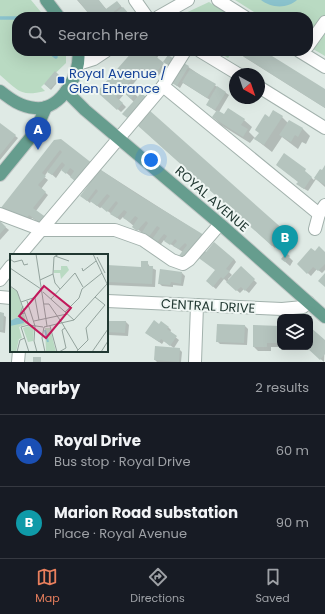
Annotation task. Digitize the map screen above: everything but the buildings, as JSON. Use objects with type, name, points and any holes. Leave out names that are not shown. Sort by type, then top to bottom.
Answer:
[{"type":"main road","points":[[46,0],[55,12]]},
{"type":"main road","points":[[0,91],[17,103],[25,106],[36,109],[46,107],[57,101],[66,91],[74,77],[78,64],[78,56]]},
{"type":"main road","name":"ROYAL AVENUE","points":[[66,91],[85,110],[220,224],[325,317]]},
{"type":"main road","points":[[0,175],[35,132],[46,107]]},
{"type":"street","points":[[134,0],[143,12]]},
{"type":"street","points":[[167,12],[188,0]]},
{"type":"street","points":[[218,0],[237,12]]},
{"type":"street","points":[[313,38],[325,22]]},
{"type":"street","points":[[78,64],[98,56]]},
{"type":"street","points":[[21,254],[118,137],[163,86],[182,56]]},
{"type":"street","points":[[208,56],[229,69]]},
{"type":"street","points":[[311,56],[325,67]]},
{"type":"street","points":[[163,86],[322,210],[315,229]]},
{"type":"street","points":[[265,91],[325,128]]},
{"type":"street","points":[[0,214],[42,230],[115,230],[143,240],[172,260],[183,264],[189,260],[220,224]]},
{"type":"street","points":[[0,280],[10,267]]},
{"type":"street","points":[[0,297],[10,298]]},
{"type":"street","name":"CENTRAL DRIVE","points":[[108,301],[282,309],[303,307],[308,302]]},
{"type":"street","points":[[195,362],[198,305]]},
{"type":"street","points":[[18,362],[19,352]]},
{"type":"green space","points":[[0,0],[31,0],[41,12],[12,12],[12,56],[66,56],[66,63],[41,87],[45,91],[37,93],[25,93],[20,91],[0,75]]},
{"type":"green space","points":[[235,0],[325,0],[325,56],[313,49],[313,12],[254,12]]},
{"type":"green space","points":[[209,2],[224,12],[188,12]]},
{"type":"water","points":[[261,0],[297,0],[289,5],[274,6]]},
{"type":"waterway","points":[[0,18],[12,18]]},
{"type":"place","name":"Royal Avenue / Glen Entrance","points":[[61,80]]},
{"type":"place","name":"Royal Drive","points":[[38,150]]},
{"type":"place","name":"Marion Road substation","points":[[285,258]]}]
